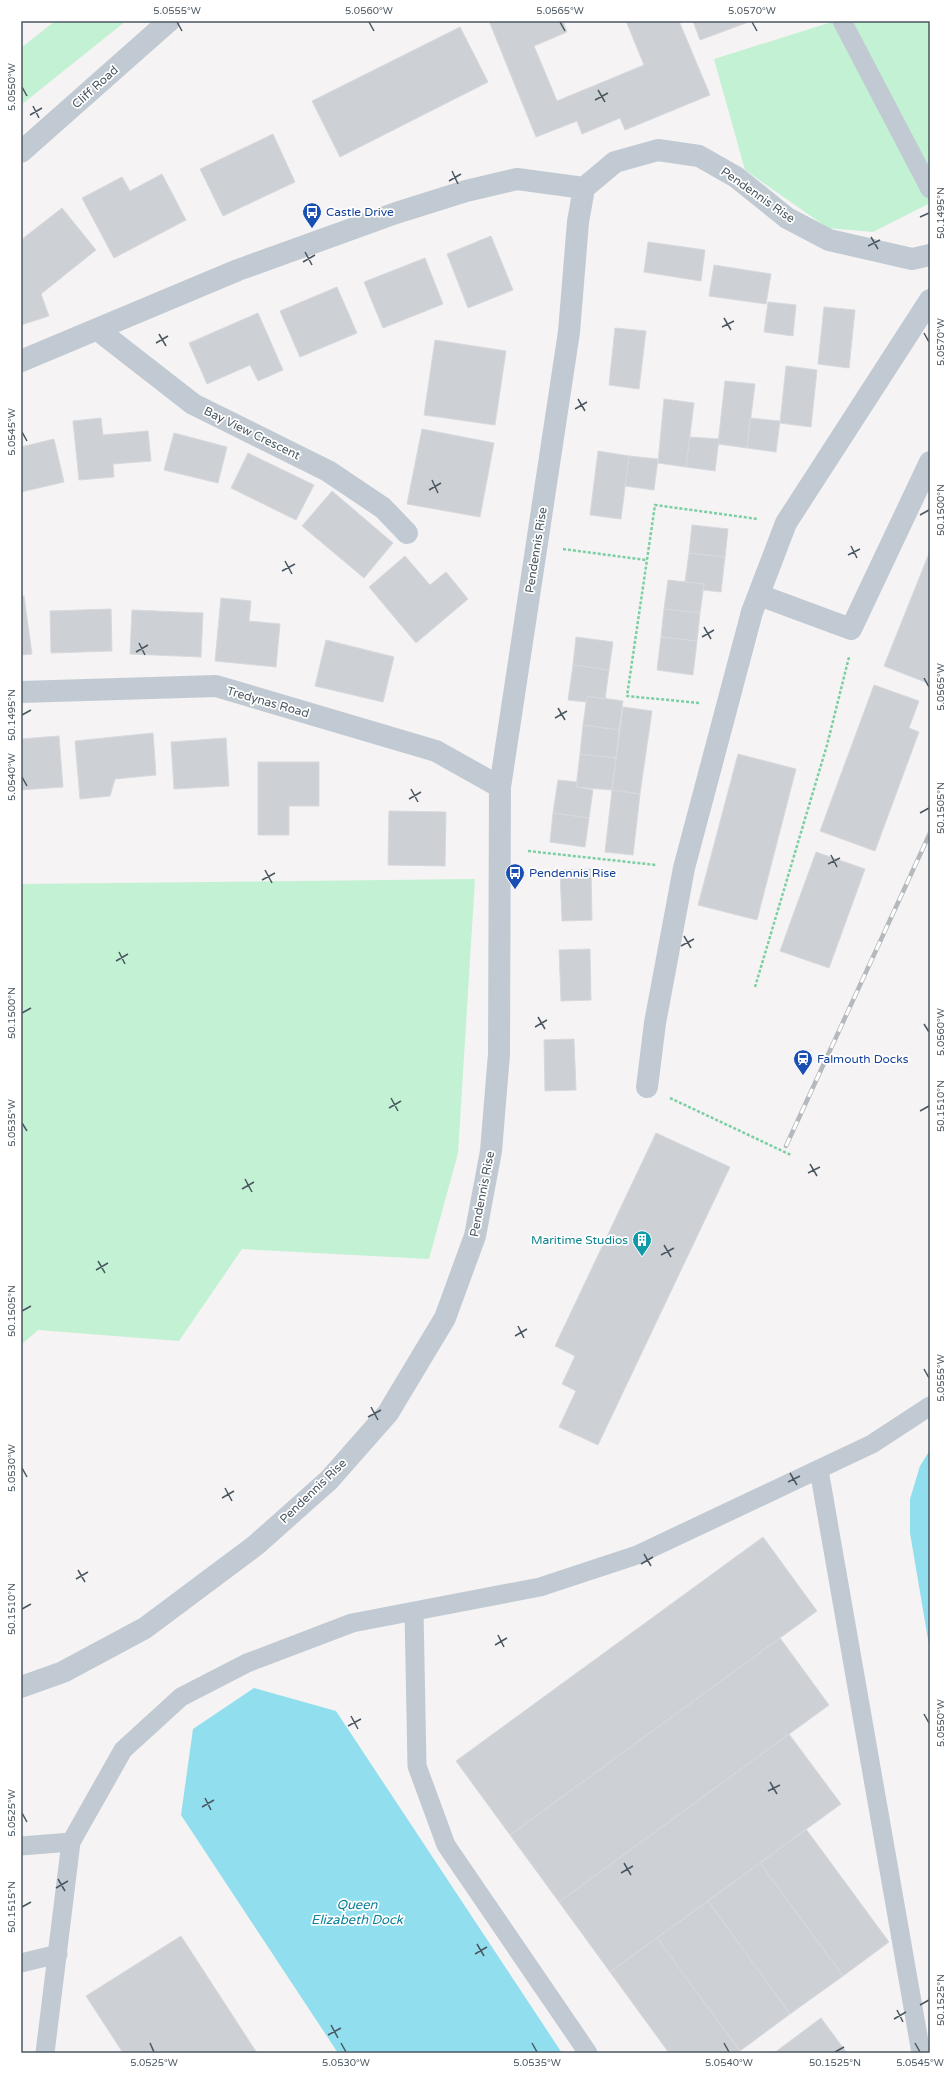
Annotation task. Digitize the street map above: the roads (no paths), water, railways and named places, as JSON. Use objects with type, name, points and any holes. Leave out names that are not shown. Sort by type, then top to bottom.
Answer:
[{"type":"street","name":"Cliff Road","points":[[21,152],[169,21]]},
{"type":"street","name":"Pendennis Rise","points":[[21,1687],[63,1672],[145,1628],[256,1545],[328,1480],[388,1413],[446,1318],[475,1236],[491,1150],[499,1054],[500,787],[569,332],[578,222],[584,188],[615,162],[658,150],[699,156],[736,178],[787,218],[829,240],[912,259],[930,255]]},
{"type":"street","points":[[21,361],[238,270],[396,213],[466,191],[517,179],[584,188]]},
{"type":"street","points":[[647,1087],[655,1023],[684,868],[752,612],[786,523],[930,300]]},
{"type":"street","name":"Bay View Crescent","points":[[98,330],[193,404],[328,471],[383,508],[407,533]]},
{"type":"street","points":[[759,595],[851,630],[930,462]]},
{"type":"street","name":"Tredynas Road","points":[[21,692],[216,686],[436,751],[500,787]]},
{"type":"lane","points":[[842,21],[930,189]]},
{"type":"lane","points":[[45,2053],[71,1842],[124,1750],[181,1698],[247,1663],[352,1623],[540,1587],[637,1555],[820,1470],[872,1444],[930,1406]]},
{"type":"lane","points":[[820,1470],[921,2053]]},
{"type":"lane","points":[[414,1611],[418,1766],[446,1845],[588,2053]]},
{"type":"lane","points":[[21,1846],[71,1842]]},
{"type":"lane","points":[[21,1963],[58,1954]]},
{"type":"water","points":[[930,1450],[930,1651],[910,1533],[910,1499],[920,1466]]},
{"type":"water","name":"Queen Elizabeth Dock","points":[[254,1688],[336,1711],[562,2053],[338,2053],[181,1815],[193,1729]]},
{"type":"railway","points":[[786,1146],[930,833]]},
{"type":"place","name":"Castle Drive","points":[[312,229]]},
{"type":"place","name":"Pendennis Rise","points":[[515,890]]},
{"type":"place","name":"Falmouth Docks","points":[[803,1076]]},
{"type":"place","name":"Maritime Studios","points":[[642,1257]]}]
